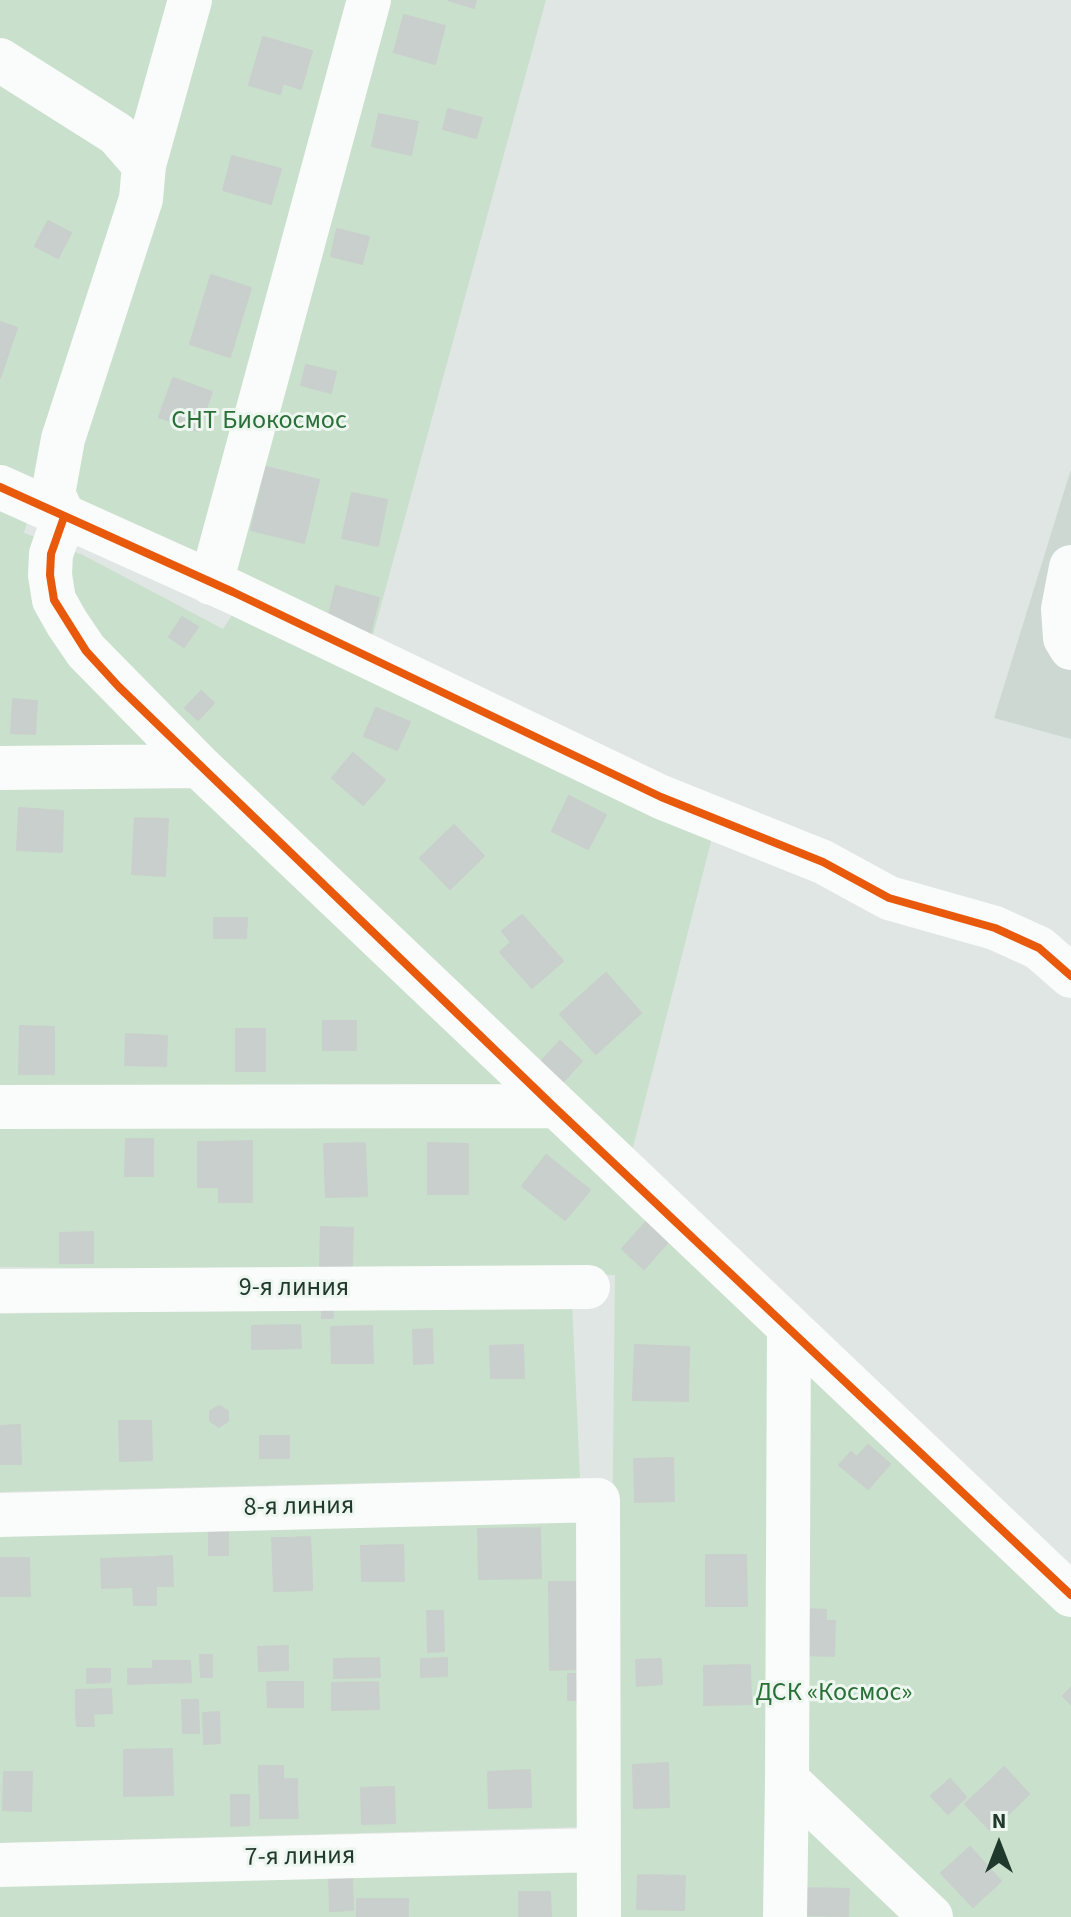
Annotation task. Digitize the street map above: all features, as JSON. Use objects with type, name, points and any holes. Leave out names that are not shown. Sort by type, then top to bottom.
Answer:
[{"type":"street","points":[[190,0],[144,165],[141,199],[63,439],[53,494],[64,517],[51,554],[54,600],[86,651],[199,766],[553,1106],[1071,1595]]},
{"type":"street","points":[[211,583],[369,0]]},
{"type":"street","points":[[0,60],[117,134],[144,165]]},
{"type":"street","points":[[0,487],[211,583],[661,797],[823,862],[889,898],[995,928],[1039,948],[1071,976]]},
{"type":"street","points":[[1071,567],[1063,609],[1065,638],[1071,648]]},
{"type":"street","points":[[0,768],[199,766]]},
{"type":"street","points":[[0,1107],[553,1106]]},
{"type":"street","name":"9-я линия","points":[[0,1291],[588,1287]]},
{"type":"street","points":[[785,1917],[789,1329]]},
{"type":"street","name":"8-я линия","points":[[0,1515],[598,1500],[599,1850]]},
{"type":"street","points":[[787,1780],[931,1917]]},
{"type":"street","points":[[599,1850],[599,1917]]},
{"type":"street","name":"7-я линия","points":[[0,1865],[599,1850]]},
{"type":"shaded area","points":[[1071,469],[1071,739],[994,718]]},
{"type":"green space","name":"СНТ Биокосмос","points":[[0,0],[546,0],[368,653],[95,536],[70,476],[171,141],[0,44]]},
{"type":"green space","name":"ДСК «Космос»","points":[[0,81],[128,163],[24,533],[83,555],[223,629],[234,612],[715,826],[631,1155],[1071,1612],[1071,1917],[608,1917],[615,1275],[0,1267]]},
{"type":"green space","points":[[572,1302],[580,1478],[0,1492],[0,1314]]},
{"type":"green space","points":[[566,1513],[583,1529],[583,1827],[0,1843],[0,1530]]},
{"type":"green space","points":[[585,1866],[586,1917],[0,1917],[0,1882]]},
{"type":"building","points":[[448,0],[476,0],[474,8]]},
{"type":"building","points":[[404,15],[445,26],[435,64],[394,52]]},
{"type":"building","points":[[263,37],[312,51],[301,89],[283,83],[280,94],[249,85]]},
{"type":"building","points":[[448,109],[482,118],[476,138],[443,129]]},
{"type":"building","points":[[379,114],[418,122],[411,155],[372,146]]},
{"type":"building","points":[[232,156],[281,169],[271,204],[223,190]]},
{"type":"building","points":[[48,221],[71,233],[58,258],[35,246]]},
{"type":"building","points":[[337,229],[369,237],[362,264],[331,256]]},
{"type":"building","points":[[211,275],[251,288],[230,357],[190,344]]},
{"type":"building","points":[[0,322],[17,328],[0,378]]},
{"type":"building","points":[[306,365],[336,372],[331,393],[301,385]]},
{"type":"building","points":[[173,378],[212,392],[198,431],[159,417]]},
{"type":"building","points":[[266,467],[319,480],[304,543],[251,530]]},
{"type":"building","points":[[352,493],[387,500],[378,546],[342,538]]},
{"type":"building","points":[[336,586],[379,598],[370,634],[327,623]]},
{"type":"building","points":[[182,617],[198,627],[184,647],[169,637]]},
{"type":"building","points":[[201,691],[214,703],[198,720],[185,708]]},
{"type":"building","points":[[13,699],[37,701],[35,734],[11,733]]},
{"type":"building","points":[[376,708],[410,722],[397,750],[364,736]]},
{"type":"building","points":[[353,753],[385,780],[363,805],[332,778]]},
{"type":"building","points":[[569,796],[606,815],[588,849],[552,831]]},
{"type":"building","points":[[19,808],[63,811],[62,852],[17,850]]},
{"type":"building","points":[[135,818],[168,819],[165,876],[132,874]]},
{"type":"building","points":[[454,825],[484,856],[450,889],[420,858]]},
{"type":"building","points":[[522,915],[531,925],[511,942],[502,931]]},
{"type":"building","points":[[214,918],[247,918],[246,938],[214,938]]},
{"type":"building","points":[[531,925],[563,961],[532,988],[500,952]]},
{"type":"building","points":[[606,973],[641,1013],[596,1054],[560,1014]]},
{"type":"building","points":[[323,1021],[356,1021],[356,1050],[323,1050]]},
{"type":"building","points":[[20,1026],[54,1027],[54,1074],[19,1074]]},
{"type":"building","points":[[236,1029],[265,1029],[265,1071],[236,1071]]},
{"type":"building","points":[[126,1034],[167,1036],[166,1066],[125,1065]]},
{"type":"building","points":[[560,1041],[582,1061],[560,1085],[538,1065]]},
{"type":"building","points":[[126,1139],[153,1139],[153,1176],[125,1176]]},
{"type":"building","points":[[252,1141],[252,1187],[219,1187],[218,1142]]},
{"type":"building","points":[[198,1142],[218,1142],[219,1187],[198,1187]]},
{"type":"building","points":[[365,1143],[367,1196],[326,1197],[324,1144]]},
{"type":"building","points":[[428,1143],[468,1144],[468,1194],[428,1194]]},
{"type":"building","points":[[546,1155],[590,1190],[565,1220],[522,1186]]},
{"type":"building","points":[[219,1187],[252,1187],[252,1202],[219,1202]]},
{"type":"building","points":[[646,1222],[668,1242],[644,1269],[622,1249]]},
{"type":"building","points":[[321,1227],[353,1228],[352,1266],[320,1266]]},
{"type":"building","points":[[93,1232],[93,1263],[60,1263],[60,1233]]},
{"type":"building","points":[[333,1308],[333,1318],[322,1318],[322,1309]]},
{"type":"building","points":[[300,1325],[301,1348],[252,1349],[252,1326]]},
{"type":"building","points":[[372,1326],[373,1363],[332,1363],[331,1327]]},
{"type":"building","points":[[432,1329],[433,1363],[414,1364],[413,1330]]},
{"type":"building","points":[[523,1345],[524,1378],[491,1378],[490,1346]]},
{"type":"building","points":[[635,1345],[689,1347],[688,1401],[633,1400]]},
{"type":"building","points":[[219,1406],[228,1411],[228,1421],[219,1427],[210,1421],[210,1411]]},
{"type":"building","points":[[119,1421],[151,1421],[152,1460],[120,1461]]},
{"type":"building","points":[[20,1425],[21,1464],[0,1464],[0,1426]]},
{"type":"building","points":[[260,1436],[267,1436],[267,1458],[260,1458]]},
{"type":"building","points":[[267,1436],[289,1436],[289,1458],[267,1458]]},
{"type":"building","points":[[868,1445],[890,1464],[868,1489],[839,1465],[851,1452],[857,1457]]},
{"type":"building","points":[[673,1458],[674,1501],[635,1502],[634,1459]]},
{"type":"building","points":[[209,1525],[228,1525],[228,1555],[209,1555]]},
{"type":"building","points":[[540,1528],[541,1578],[479,1579],[478,1529]]},
{"type":"building","points":[[310,1537],[312,1578],[288,1578],[287,1538]]},
{"type":"building","points":[[272,1538],[287,1538],[288,1578],[312,1578],[312,1590],[274,1591]]},
{"type":"building","points":[[403,1545],[404,1581],[362,1581],[361,1546]]},
{"type":"building","points":[[706,1555],[746,1555],[747,1606],[706,1606]]},
{"type":"building","points":[[172,1556],[173,1586],[156,1586],[155,1557]]},
{"type":"building","points":[[155,1557],[156,1586],[102,1588],[101,1559]]},
{"type":"building","points":[[0,1558],[29,1558],[30,1596],[0,1596]]},
{"type":"building","points":[[549,1582],[577,1582],[579,1669],[550,1670]]},
{"type":"building","points":[[156,1586],[156,1605],[134,1605],[133,1587]]},
{"type":"building","points":[[804,1609],[826,1610],[826,1621],[835,1621],[834,1656],[803,1655]]},
{"type":"building","points":[[427,1611],[443,1611],[444,1651],[428,1652]]},
{"type":"building","points":[[288,1646],[288,1670],[259,1671],[258,1647]]},
{"type":"building","points":[[200,1655],[212,1655],[212,1677],[201,1677]]},
{"type":"building","points":[[379,1658],[380,1677],[334,1678],[334,1659]]},
{"type":"building","points":[[447,1658],[447,1676],[421,1677],[421,1659]]},
{"type":"building","points":[[661,1659],[662,1684],[637,1686],[636,1660]]},
{"type":"building","points":[[153,1661],[190,1661],[191,1682],[154,1683]]},
{"type":"building","points":[[750,1665],[751,1704],[704,1705],[704,1666]]},
{"type":"building","points":[[87,1669],[110,1669],[110,1682],[87,1683]]},
{"type":"building","points":[[128,1669],[153,1669],[154,1683],[128,1684]]},
{"type":"building","points":[[568,1674],[583,1674],[583,1700],[568,1700]]},
{"type":"building","points":[[267,1682],[303,1682],[303,1707],[268,1707]]},
{"type":"building","points":[[378,1682],[379,1709],[332,1710],[332,1683]]},
{"type":"building","points":[[1071,1688],[1071,1704],[1063,1696]]},
{"type":"building","points":[[111,1689],[112,1713],[76,1714],[76,1690]]},
{"type":"building","points":[[182,1700],[198,1700],[199,1733],[183,1733]]},
{"type":"building","points":[[219,1712],[220,1743],[204,1744],[203,1713]]},
{"type":"building","points":[[93,1713],[94,1726],[77,1726],[76,1714]]},
{"type":"building","points":[[172,1749],[173,1795],[124,1796],[124,1750]]},
{"type":"building","points":[[668,1763],[669,1807],[634,1808],[633,1765]]},
{"type":"building","points":[[259,1766],[283,1766],[283,1779],[259,1780]]},
{"type":"building","points":[[1004,1767],[1029,1794],[1016,1807],[991,1780]]},
{"type":"building","points":[[530,1770],[531,1807],[489,1808],[488,1772]]},
{"type":"building","points":[[4,1772],[32,1772],[31,1811],[3,1810]]},
{"type":"building","points":[[297,1779],[297,1806],[260,1807],[259,1780]]},
{"type":"building","points":[[950,1779],[966,1797],[948,1814],[931,1796]]},
{"type":"building","points":[[991,1780],[1016,1807],[990,1830],[965,1804]]},
{"type":"building","points":[[394,1787],[395,1823],[362,1824],[361,1788]]},
{"type":"building","points":[[231,1795],[249,1795],[249,1825],[231,1826]]},
{"type":"building","points":[[297,1806],[298,1818],[260,1818],[260,1807]]},
{"type":"building","points":[[970,1847],[1001,1881],[973,1907],[941,1873]]},
{"type":"building","points":[[329,1873],[352,1873],[353,1910],[330,1911]]},
{"type":"building","points":[[638,1875],[685,1876],[684,1910],[637,1909]]},
{"type":"building","points":[[804,1888],[849,1889],[848,1916],[803,1915]]},
{"type":"building","points":[[519,1892],[550,1892],[551,1917],[519,1917]]},
{"type":"building","points":[[357,1899],[408,1899],[408,1917],[357,1917]]},
{"type":"cycle path","points":[[0,487],[233,592],[661,797],[823,862],[889,898],[995,928],[1039,948],[1071,976]]},
{"type":"cycle path","points":[[64,517],[51,554],[54,600],[86,651],[119,687],[553,1106],[1071,1595]]}]
